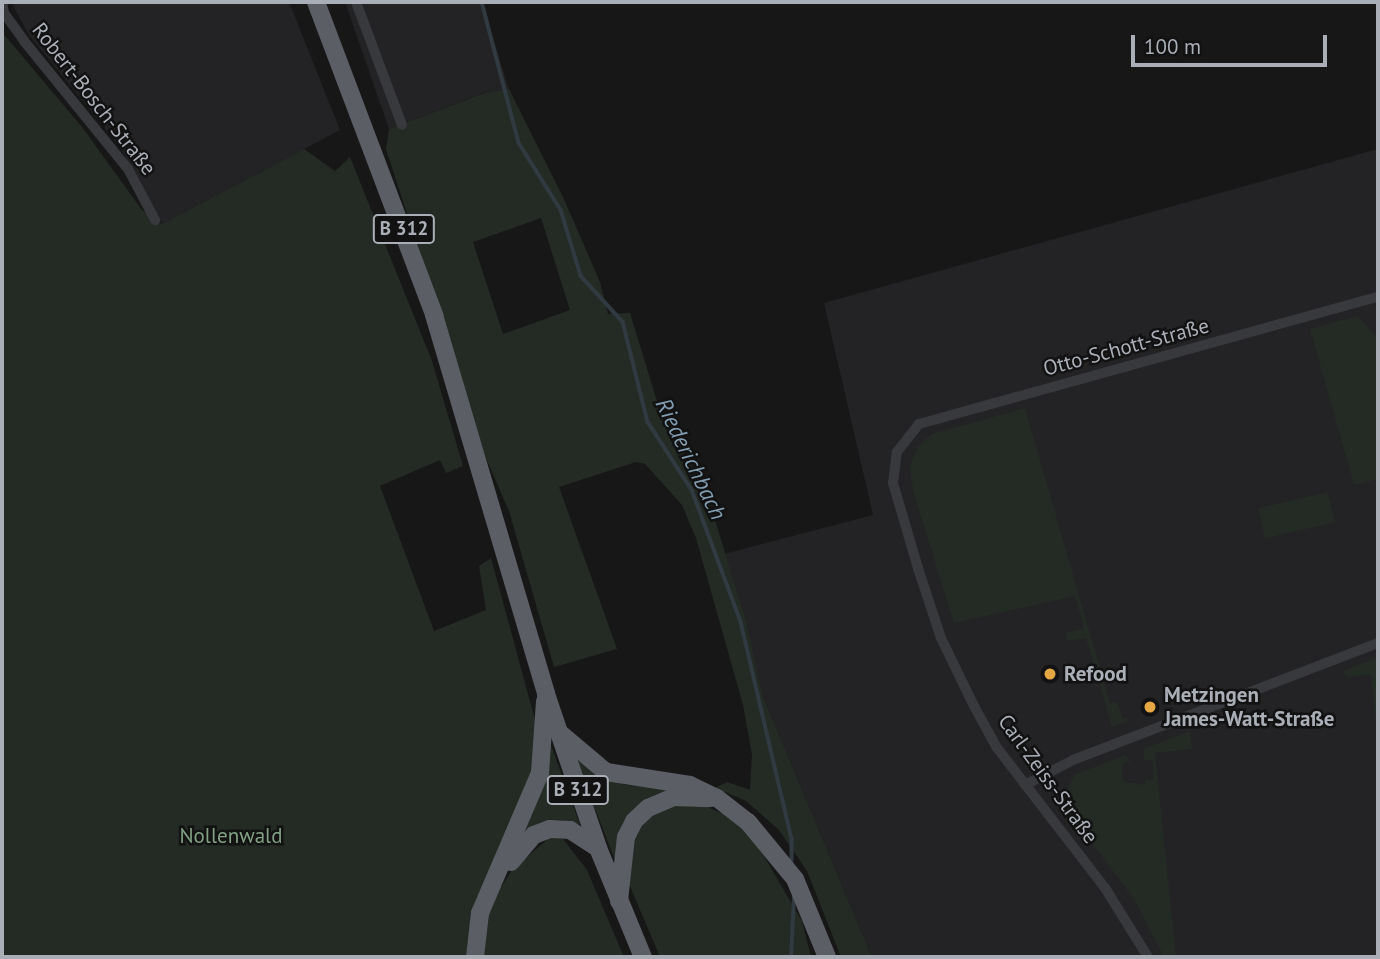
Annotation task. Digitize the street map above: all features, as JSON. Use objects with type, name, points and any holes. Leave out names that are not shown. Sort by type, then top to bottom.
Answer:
[{"type":"highway","name":"B 312","points":[[316,2],[434,315],[558,732],[598,848],[643,957]]},
{"type":"highway","points":[[475,957],[480,913],[534,794],[546,694]]},
{"type":"highway","points":[[558,732],[606,772],[690,785],[717,798],[770,843],[795,879],[827,957]]},
{"type":"highway","points":[[619,901],[626,836],[634,821],[648,808],[674,797],[717,798]]},
{"type":"highway","points":[[491,890],[520,849],[550,829],[570,830],[598,848]]},
{"type":"street","name":"Robert-Bosch-Straße","points":[[2,2],[4,13],[24,41],[128,169],[155,220]]},
{"type":"street","points":[[356,2],[402,125]]},
{"type":"street","name":"Otto-Schott-Straße","points":[[897,452],[919,425],[1378,297]]},
{"type":"street","name":"Carl-Zeiss-Straße","points":[[897,452],[893,483],[942,638],[997,748],[1105,888],[1147,957]]},
{"type":"street","points":[[1025,785],[1073,760],[1378,643]]},
{"type":"shaded area","points":[[11,2],[289,2],[340,130],[162,224],[119,145],[29,35]]},
{"type":"shaded area","points":[[345,2],[481,2],[509,89],[486,92],[389,129]]},
{"type":"shaded area","points":[[1378,149],[1378,957],[872,957],[762,694],[724,554],[873,515],[824,303]]},
{"type":"green space","name":"Nollenwald","points":[[2,32],[82,127],[142,210],[162,224],[304,149],[335,171],[350,157],[432,361],[463,466],[446,473],[440,460],[380,486],[434,631],[486,610],[479,566],[491,558],[538,731],[535,776],[472,912],[466,957],[2,957]]},
{"type":"green space","points":[[509,89],[564,199],[600,282],[608,314],[630,313],[663,421],[704,484],[746,621],[762,694],[872,957],[841,957],[807,871],[779,830],[746,801],[715,788],[727,782],[750,790],[752,755],[743,705],[696,538],[682,505],[645,464],[636,462],[559,487],[617,649],[554,667],[509,511],[486,458],[386,149],[389,129],[487,92]],"holes":[[[541,218],[570,310],[503,334],[473,242]]]},
{"type":"green space","points":[[1358,316],[1378,339],[1378,479],[1354,485],[1310,329]]},
{"type":"green space","points":[[1025,408],[1110,703],[1117,702],[1122,717],[1130,720],[1112,727],[1086,638],[1067,641],[1065,633],[1084,628],[1075,596],[954,623],[913,491],[910,466],[918,446],[932,434]]},
{"type":"green space","points":[[1328,492],[1335,522],[1265,538],[1258,508]]},
{"type":"green space","points":[[1378,657],[1378,741],[1371,675],[1347,677],[1343,671]]},
{"type":"green space","points":[[1190,731],[1192,749],[1155,753],[1176,957],[1164,957],[1134,899],[1065,807],[1063,795],[1076,774],[1126,755],[1130,762],[1122,763],[1122,781],[1145,785],[1145,780],[1154,779],[1152,760],[1144,760],[1143,749]]},
{"type":"green space","points":[[549,740],[580,825],[560,820],[539,823],[518,840],[538,800]]},
{"type":"green space","points":[[582,760],[603,777],[625,785],[674,788],[661,795],[616,863],[577,762]]},
{"type":"green space","points":[[691,801],[732,817],[754,839],[802,921],[811,957],[660,957],[629,884],[630,838],[653,811]]},
{"type":"green space","points":[[549,838],[563,839],[587,870],[624,957],[482,957],[488,915],[499,890],[513,869]]},
{"type":"waterway","name":"Riederichbach","points":[[482,2],[519,143],[561,210],[581,276],[623,322],[648,422],[692,490],[741,622],[792,839],[792,864]]},
{"type":"waterway","name":"Riederichbach","points":[[791,957],[794,897]]},
{"type":"place","name":"Refood","points":[[1050,674]]},
{"type":"place","name":"Metzingen James-Watt-Straße","points":[[1150,707]]}]
